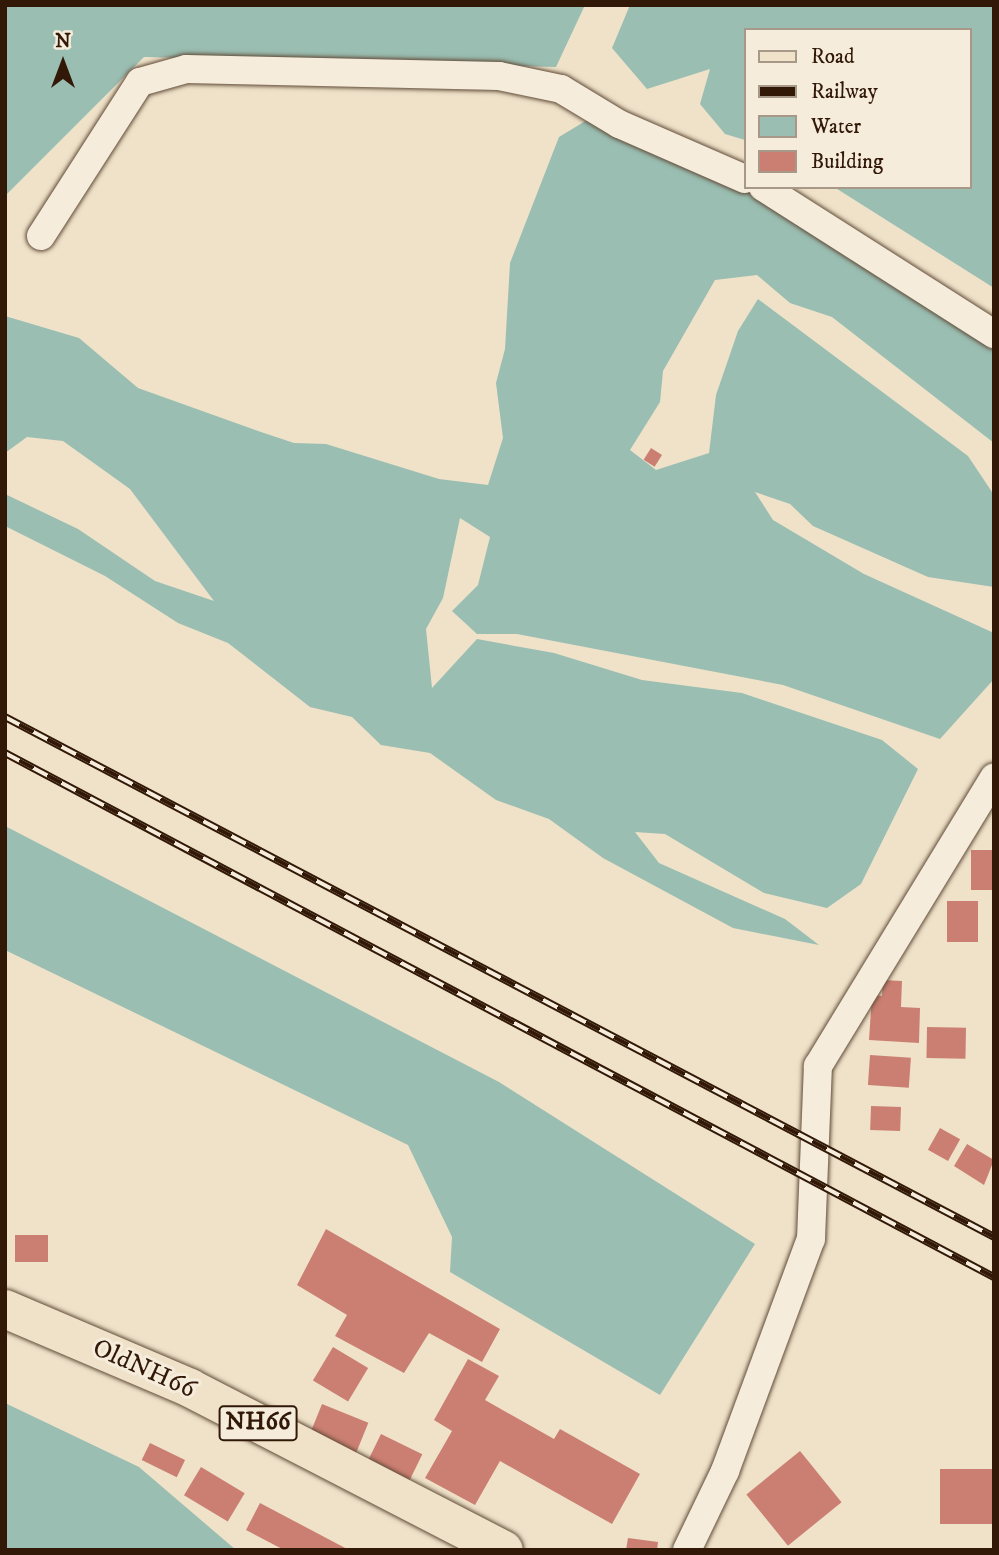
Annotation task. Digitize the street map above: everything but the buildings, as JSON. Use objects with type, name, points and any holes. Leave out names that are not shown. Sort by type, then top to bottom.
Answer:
[{"type":"main road","name":"OldNH66","points":[[5,1310],[190,1388],[504,1550]]},
{"type":"street","points":[[40,236],[140,82],[186,69],[499,76],[561,89],[619,124],[744,179]]},
{"type":"street","points":[[766,189],[994,334]]},
{"type":"street","points":[[687,1550],[725,1471],[811,1240],[818,1066],[994,778]]},
{"type":"street","points":[[422,1507],[460,1550]]},
{"type":"water","points":[[5,5],[585,5],[556,67],[144,57],[5,196]]},
{"type":"water","points":[[630,5],[994,5],[994,288],[837,189],[971,189],[971,28],[744,28],[744,140],[725,134],[700,104],[710,69],[647,89],[612,48]]},
{"type":"water","points":[[592,117],[727,168],[744,179],[744,189],[760,189],[994,337],[994,443],[832,317],[790,303],[757,275],[715,280],[663,371],[660,402],[630,450],[656,470],[709,453],[716,395],[738,331],[758,299],[968,456],[994,495],[994,587],[928,577],[813,526],[790,504],[755,492],[773,520],[864,574],[994,633],[994,679],[940,739],[783,685],[517,634],[477,634],[452,611],[478,585],[490,537],[460,518],[443,598],[426,629],[432,688],[477,639],[554,653],[642,680],[742,693],[882,740],[918,769],[861,884],[827,908],[764,893],[665,834],[635,832],[659,863],[785,919],[819,945],[733,928],[603,858],[549,819],[496,800],[430,753],[381,745],[352,717],[310,707],[228,643],[178,623],[105,576],[5,526],[5,494],[78,529],[155,581],[214,601],[130,489],[63,441],[27,437],[5,453],[5,316],[79,338],[138,388],[258,431],[294,443],[326,444],[439,479],[488,485],[503,438],[496,383],[505,349],[510,263],[559,137]]},
{"type":"water","points":[[5,826],[499,1082],[755,1244],[660,1395],[450,1272],[452,1237],[408,1145],[5,950]]},
{"type":"water","points":[[5,1403],[139,1467],[236,1550],[5,1550]]},
{"type":"railway","points":[[5,717],[994,1237]]},
{"type":"railway","points":[[5,753],[994,1277]]}]
